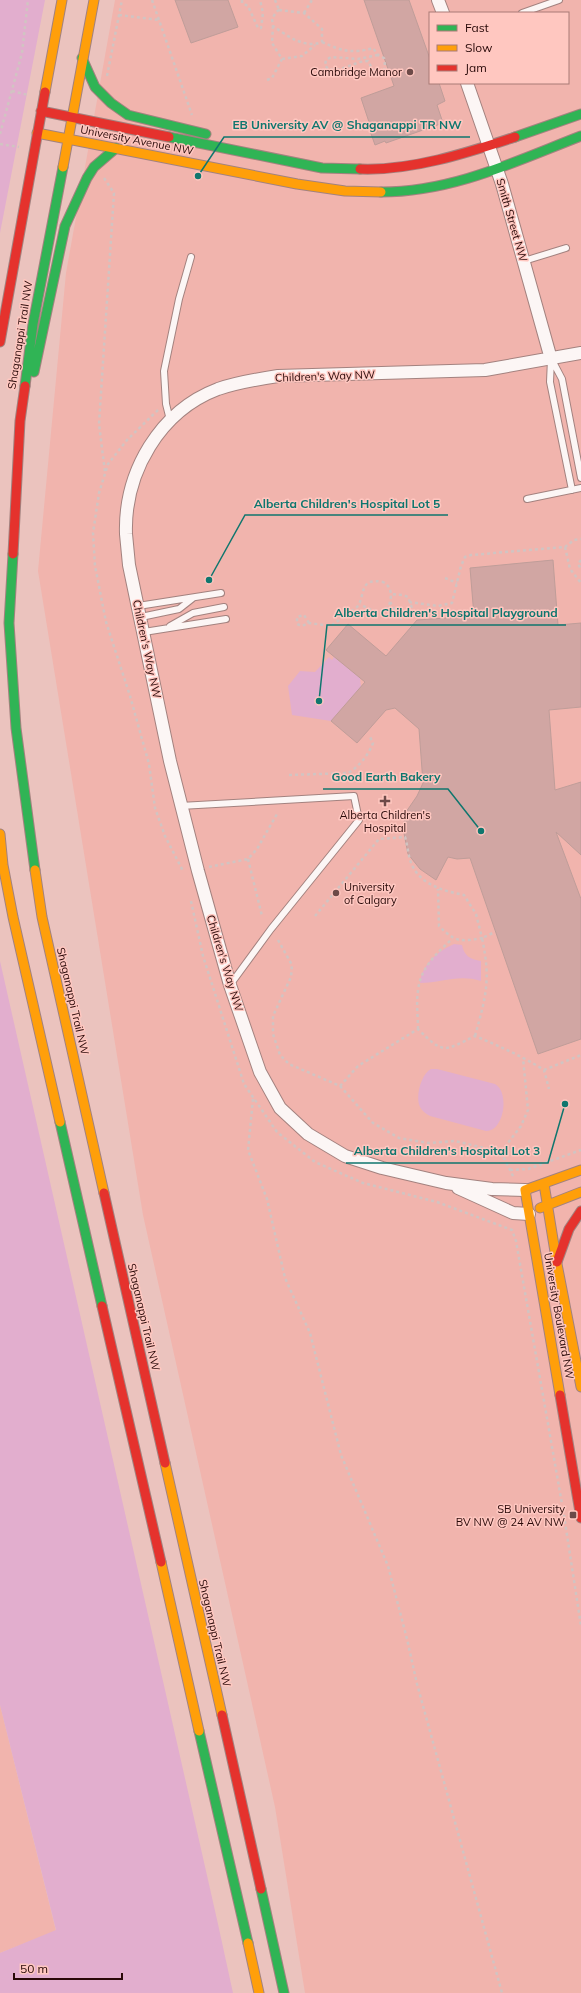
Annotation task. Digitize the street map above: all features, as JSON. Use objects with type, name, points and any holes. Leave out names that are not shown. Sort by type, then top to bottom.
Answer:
[{"type":"main road","name":"Shaganappi Trail NW","points":[[0,342],[40,111],[62,0]]},
{"type":"main road","name":"Shaganappi Trail NW","points":[[94,0],[33,324],[20,421],[9,622],[16,728],[42,916],[284,1993]]},
{"type":"main road","points":[[82,58],[95,87],[112,103],[128,115],[233,140],[261,156]]},
{"type":"main road","name":"University Avenue NW","points":[[40,111],[71,116],[322,168],[376,170],[419,163],[489,146],[581,114]]},
{"type":"main road","name":"University Avenue NW","points":[[37,133],[317,188],[378,194],[420,190],[497,170],[581,136]]},
{"type":"main road","points":[[20,421],[29,394],[66,226],[87,178],[94,167],[116,148]]},
{"type":"main road","points":[[0,834],[3,865],[13,917],[259,1993]]},
{"type":"main road","points":[[525,1190],[581,1170]]},
{"type":"main road","name":"University Boulevard NW","points":[[544,1184],[557,1264],[581,1387]]},
{"type":"main road","name":"University Boulevard NW","points":[[525,1190],[581,1518]]},
{"type":"main road","points":[[529,1214],[548,1204],[581,1192]]},
{"type":"main road","points":[[557,1264],[569,1229],[581,1211]]},
{"type":"street","points":[[438,0],[443,12]]},
{"type":"street","name":"Smith Street NW","points":[[467,84],[497,170],[551,359]]},
{"type":"street","name":"Children's Way NW","points":[[525,1190],[492,1189],[446,1183],[382,1168],[345,1156],[308,1134],[280,1108],[260,1072],[230,985],[180,806],[129,565],[126,533],[128,506],[133,483],[154,438],[170,420],[194,400],[218,389],[248,380],[278,376],[485,370],[581,353]]},
{"type":"street","name":"Children's Way NW","points":[[446,1183],[514,1213],[529,1214]]},
{"type":"lane","points":[[525,12],[559,0]]},
{"type":"lane","points":[[524,261],[566,248]]},
{"type":"lane","points":[[170,420],[166,404],[164,371],[179,299],[191,258]]},
{"type":"lane","points":[[551,359],[562,379],[581,478]]},
{"type":"lane","points":[[551,359],[550,382],[572,490]]},
{"type":"lane","points":[[527,499],[581,488]]},
{"type":"lane","points":[[139,611],[195,597],[221,593]]},
{"type":"lane","points":[[139,611],[179,609],[195,597]]},
{"type":"lane","points":[[166,628],[192,613],[224,607]]},
{"type":"lane","points":[[144,632],[226,619]]},
{"type":"lane","points":[[180,806],[354,796],[359,820],[271,929],[230,985]]},
{"type":"path","points":[[0,134],[22,52],[28,0]]},
{"type":"path","points":[[107,77],[122,0]]},
{"type":"path","points":[[152,0],[193,117]]},
{"type":"path","points":[[242,0],[242,3],[248,6],[258,28],[260,28],[264,13],[260,0]]},
{"type":"path","points":[[275,0],[279,10]]},
{"type":"path","points":[[304,14],[312,0]]},
{"type":"path","points":[[279,10],[304,14],[322,29],[322,42]]},
{"type":"path","points":[[279,10],[272,19],[274,26],[272,43],[282,59]]},
{"type":"path","points":[[119,15],[159,20]]},
{"type":"path","points":[[274,26],[290,38],[315,45]]},
{"type":"path","points":[[282,59],[302,56],[315,45],[322,42],[349,52],[361,52],[372,48],[378,55],[384,58],[386,66],[385,72],[382,75],[376,76],[368,61],[357,62],[333,71],[328,69],[325,65],[326,60],[331,57],[358,59],[378,55]]},
{"type":"path","points":[[267,80],[272,78],[282,59]]},
{"type":"path","points":[[12,91],[28,95]]},
{"type":"path","points":[[0,144],[20,148]]},
{"type":"path","points":[[102,174],[114,193],[99,424],[105,474]]},
{"type":"path","points":[[166,404],[153,413],[127,440],[108,464],[99,493],[93,533],[95,566],[106,622],[130,696],[149,764],[154,808],[165,836],[185,875]]},
{"type":"path","points":[[409,602],[438,606],[452,603],[461,566],[465,557],[471,555],[566,547],[574,540],[581,539]]},
{"type":"path","points":[[566,547],[570,569],[581,583]]},
{"type":"path","points":[[581,560],[578,564],[581,569]]},
{"type":"path","points":[[445,578],[457,583]]},
{"type":"path","points":[[309,623],[304,615],[297,617],[296,620],[298,625],[302,626],[309,623],[331,626],[360,604],[363,588],[369,583],[379,581],[386,583],[391,594],[388,608],[372,611],[360,604]]},
{"type":"path","points":[[390,602],[401,618],[412,608],[408,598],[403,595],[391,594]]},
{"type":"path","points":[[289,775],[348,773],[354,770],[370,750],[373,744],[370,736]]},
{"type":"path","points":[[208,868],[234,860],[248,859],[257,850],[277,814]]},
{"type":"path","points":[[316,916],[379,839],[406,837],[412,865],[423,878],[438,889],[464,895],[476,914],[482,938],[488,976],[486,997],[475,1036],[449,1049],[435,1046],[418,1029],[418,990],[423,972],[436,955],[452,939]]},
{"type":"path","points":[[248,859],[262,916]]},
{"type":"path","points":[[438,889],[440,926],[452,939],[470,940],[482,938],[495,932]]},
{"type":"path","points":[[190,895],[203,956],[244,1084],[277,1132],[314,1162],[363,1183],[437,1202],[512,1230],[516,1242],[527,1303],[581,1626]]},
{"type":"path","points":[[278,940],[292,965],[291,977],[273,1016],[273,1034],[280,1055],[289,1064],[340,1086],[373,1123],[400,1138],[429,1143],[455,1141],[501,1152],[516,1180]]},
{"type":"path","points":[[340,1086],[358,1066],[418,1029]]},
{"type":"path","points":[[475,1036],[523,1057],[544,1070],[549,1089]]},
{"type":"path","points":[[544,1070],[581,1055]]},
{"type":"path","points":[[501,1152],[521,1126],[528,1110],[523,1057]]},
{"type":"path","points":[[253,1098],[248,1150],[267,1199],[285,1278],[310,1333],[341,1455],[388,1566],[421,1699],[502,1993]]},
{"type":"path","points":[[510,1170],[528,1169],[581,1150]]},
{"type":"shaded area","points":[[0,0],[45,0],[0,233]]},
{"type":"shaded area","name":"University of Calgary","points":[[115,0],[581,0],[581,1993],[305,1993],[275,1807],[143,1215],[38,571],[66,273]]},
{"type":"shaded area","points":[[329,657],[332,660],[334,657],[360,678],[361,687],[331,721],[292,715],[288,686],[300,671],[315,672]]},
{"type":"shaded area","points":[[454,944],[462,945],[464,952],[468,956],[481,961],[481,981],[465,978],[420,983],[421,976],[427,964],[442,950]]},
{"type":"shaded area","points":[[0,961],[233,1993],[0,1993],[0,1953],[56,1930],[0,1705]]},
{"type":"shaded area","points":[[431,1069],[437,1069],[495,1084],[500,1088],[503,1111],[501,1119],[497,1125],[492,1130],[486,1131],[430,1116],[424,1112],[418,1098],[420,1086],[424,1076]]},
{"type":"shaded area","points":[[0,1705],[56,1931],[0,1953]]},
{"type":"building","points":[[175,0],[228,0],[238,27],[191,43]]},
{"type":"building","name":"Cambridge Manor","points":[[364,0],[409,0],[429,56],[429,84],[439,84],[445,101],[437,105],[443,123],[386,143],[385,141],[375,145],[361,98],[394,86]]},
{"type":"building","points":[[553,560],[558,625],[581,623],[581,707],[549,710],[555,790],[581,782],[581,855],[556,832],[581,899],[581,1039],[538,1054],[470,858],[457,859],[448,857],[436,880],[420,869],[408,854],[403,828],[406,812],[417,796],[423,783],[419,729],[395,708],[386,710],[357,743],[331,721],[365,682],[326,650],[348,624],[386,656],[417,620],[474,616],[470,568]]},
{"type":"traffic: fast","points":[[82,58],[95,87],[111,103],[128,115],[206,134]]},
{"type":"traffic: fast","points":[[515,137],[581,114]]},
{"type":"traffic: fast","points":[[381,192],[408,191],[459,181],[508,165],[581,136]]},
{"type":"traffic: fast","points":[[169,137],[322,168],[360,169]]},
{"type":"traffic: fast","points":[[34,372],[65,226],[87,178],[94,167],[116,148]]},
{"type":"traffic: fast","points":[[25,386],[33,324],[63,167]]},
{"type":"traffic: fast","points":[[13,554],[9,623],[16,728],[35,870]]},
{"type":"traffic: fast","points":[[60,1122],[102,1306]]},
{"type":"traffic: fast","points":[[199,1731],[248,1943]]},
{"type":"traffic: fast","points":[[261,1889],[284,1993]]},
{"type":"traffic: slow","points":[[45,92],[62,0]]},
{"type":"traffic: slow","points":[[63,167],[94,0]]},
{"type":"traffic: slow","points":[[37,133],[297,184],[345,191],[381,192]]},
{"type":"traffic: slow","points":[[0,834],[3,865],[13,917],[60,1122]]},
{"type":"traffic: slow","points":[[35,870],[42,917],[104,1193]]},
{"type":"traffic: slow","points":[[560,1395],[525,1190],[581,1170]]},
{"type":"traffic: slow","points":[[544,1184],[557,1264],[581,1387]]},
{"type":"traffic: slow","points":[[540,1208],[581,1192]]},
{"type":"traffic: slow","points":[[165,1463],[222,1715]]},
{"type":"traffic: slow","points":[[161,1562],[199,1731]]},
{"type":"traffic: slow","points":[[248,1943],[259,1993]]},
{"type":"traffic: jam","points":[[0,342],[45,92]]},
{"type":"traffic: jam","points":[[41,111],[169,137]]},
{"type":"traffic: jam","points":[[360,169],[399,167],[439,160],[515,137]]},
{"type":"traffic: jam","points":[[13,554],[20,421],[25,386]]},
{"type":"traffic: jam","points":[[104,1193],[165,1463]]},
{"type":"traffic: jam","points":[[557,1262],[569,1229],[581,1211]]},
{"type":"traffic: jam","points":[[102,1306],[161,1562]]},
{"type":"traffic: jam","points":[[560,1395],[581,1518]]},
{"type":"traffic: jam","points":[[222,1715],[261,1889]]},
{"type":"place","name":"Cambridge Manor","points":[[410,72]]},
{"type":"place","name":"EB University AV @ Shaganappi TR NW","points":[[198,176]]},
{"type":"place","name":"Alberta Children's Hospital Lot 5","points":[[209,580]]},
{"type":"place","name":"Alberta Children's Hospital Playground","points":[[319,701]]},
{"type":"place","name":"Alberta Children's Hospital","points":[[385,801]]},
{"type":"place","name":"Good Earth Bakery","points":[[481,831]]},
{"type":"place","name":"University of Calgary","points":[[336,893]]},
{"type":"place","name":"Alberta Children's Hospital Lot 3","points":[[565,1104]]},
{"type":"place","name":"SB University BV NW @ 24 AV NW","points":[[573,1515]]}]
